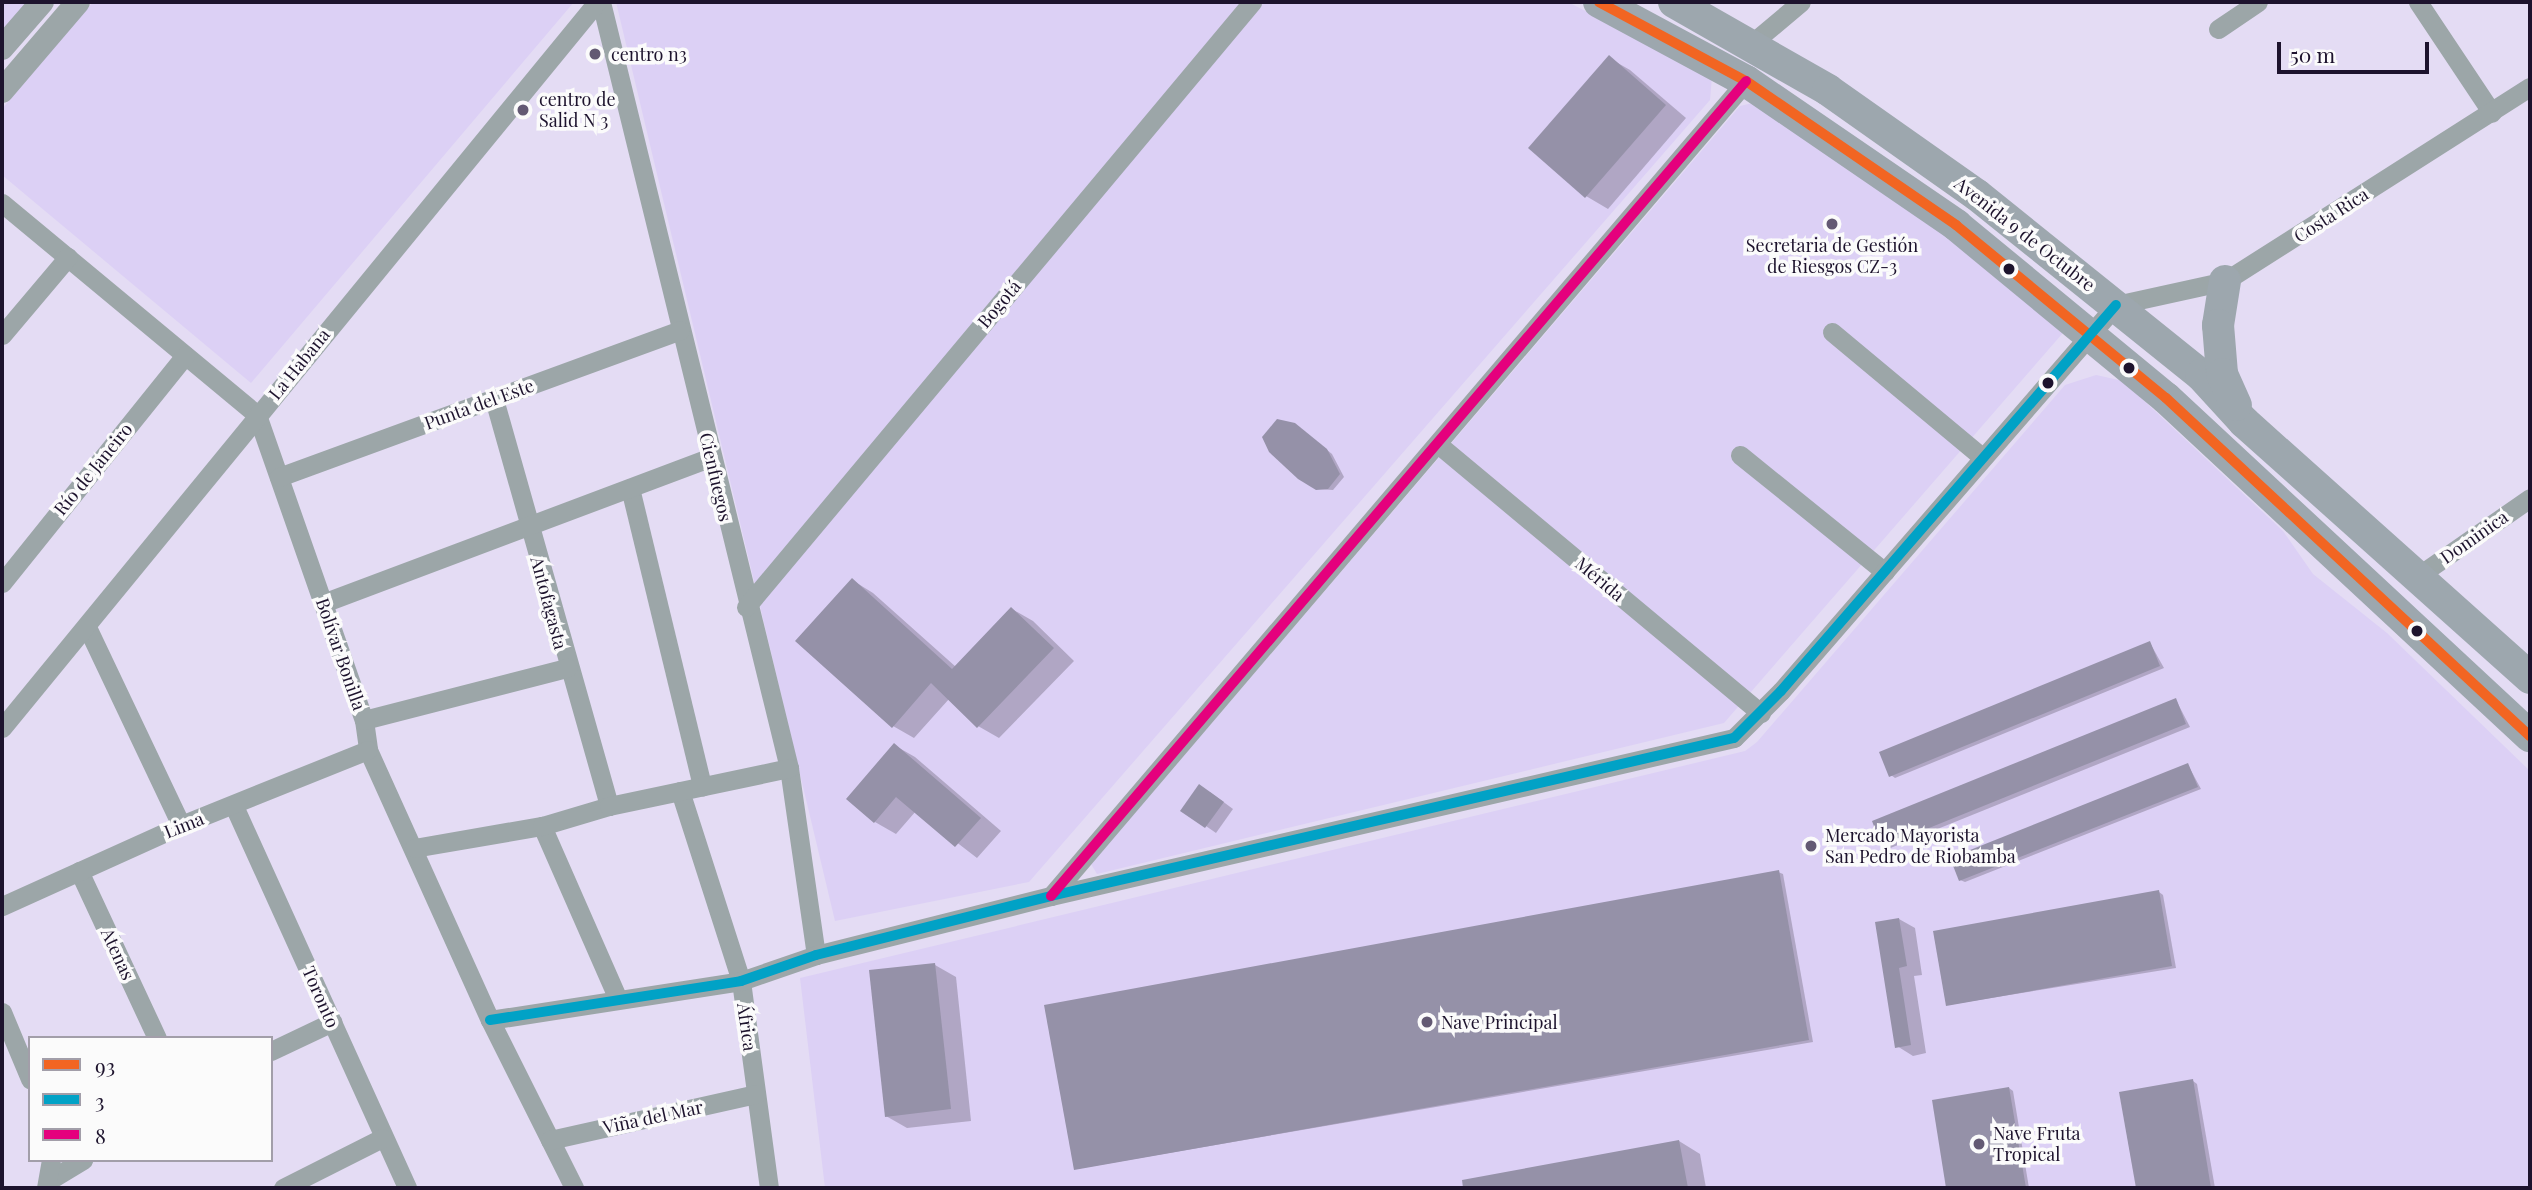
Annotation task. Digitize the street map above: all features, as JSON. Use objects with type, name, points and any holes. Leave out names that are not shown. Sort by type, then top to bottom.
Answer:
[{"type":"main road","name":"Avenida 9 de Octubre","points":[[1599,2],[1746,80],[1885,172],[2091,334],[2530,736]]},
{"type":"main road","name":"Avenida 9 de Octubre","points":[[1674,2],[1751,44],[1906,144],[2116,305],[2201,375],[2244,422],[2530,678]]},
{"type":"main road","points":[[2225,281],[2218,325],[2222,374],[2244,422]]},
{"type":"street","points":[[2,48],[42,2]]},
{"type":"street","points":[[2,91],[76,2]]},
{"type":"street","name":"Cienfuegos","points":[[599,2],[746,607],[789,768],[816,955]]},
{"type":"street","name":"La Habana","points":[[2,728],[599,2]]},
{"type":"street","name":"Bogotá","points":[[746,607],[1252,2]]},
{"type":"street","points":[[1751,44],[1778,17],[1801,2]]},
{"type":"street","points":[[2218,29],[2258,2]]},
{"type":"street","points":[[2418,2],[2492,113]]},
{"type":"street","points":[[1051,896],[1439,445],[1746,80]]},
{"type":"street","name":"Costa Rica","points":[[2116,305],[2225,281],[2530,87]]},
{"type":"street","points":[[2,203],[257,415]]},
{"type":"street","points":[[2,335],[68,257]]},
{"type":"street","points":[[490,1020],[617,997],[741,981],[816,955],[1051,896],[1734,738],[1762,713],[1885,572],[1981,456],[2116,305]]},
{"type":"street","name":"Punta del Este","points":[[279,477],[680,330]]},
{"type":"street","points":[[1832,332],[1981,456]]},
{"type":"street","name":"Río de Janeiro","points":[[2,583],[185,355]]},
{"type":"street","name":"Antofagasta","points":[[494,398],[567,668],[609,806]]},
{"type":"street","name":"Bolívar Bonilla","points":[[257,415],[364,720],[368,750],[490,1020],[574,1188]]},
{"type":"street","name":"Mérida","points":[[1439,445],[1762,713]]},
{"type":"street","points":[[1740,455],[1885,572]]},
{"type":"street","points":[[323,603],[711,457]]},
{"type":"street","points":[[630,488],[702,786]]},
{"type":"street","name":"Dominica","points":[[2418,576],[2530,498]]},
{"type":"street","points":[[87,627],[181,825]]},
{"type":"street","points":[[364,720],[567,668]]},
{"type":"street","name":"Lima","points":[[2,906],[181,825],[368,750]]},
{"type":"street","points":[[414,848],[542,826],[609,806],[789,768]]},
{"type":"street","name":"África","points":[[680,791],[741,981],[769,1188]]},
{"type":"street","name":"Toronto","points":[[234,806],[382,1138],[407,1188]]},
{"type":"street","points":[[542,826],[617,997]]},
{"type":"street","name":"Atenas","points":[[79,871],[156,1036]]},
{"type":"street","points":[[2,1012],[11,1060],[28,1077]]},
{"type":"street","points":[[273,1050],[332,1021]]},
{"type":"street","name":"Viña del Mar","points":[[550,1140],[756,1094]]},
{"type":"street","points":[[283,1188],[382,1138]]},
{"type":"street","points":[[47,1185],[51,1162]]},
{"type":"street","points":[[47,1185],[80,1162]]},
{"type":"shaded area","points":[[2,2],[42,2],[2,48]]},
{"type":"shaded area","points":[[93,2],[574,2],[251,383],[2,175],[2,109]]},
{"type":"shaded area","points":[[616,2],[1568,2],[1712,77],[1710,100],[1029,882],[835,921]]},
{"type":"shaded area","points":[[1757,102],[2061,318],[2062,334],[1724,723],[1097,874],[1091,864],[1740,106]]},
{"type":"shaded area","name":"Mercado Mayorista San Pedro de Riobamba","points":[[2096,375],[2123,381],[2283,531],[2313,574],[2387,633],[2530,771],[2530,1188],[825,1188],[800,978],[1745,751],[1757,742],[2065,385]]},
{"type":"building","points":[[1609,55],[1666,105],[1585,198],[1528,148]]},
{"type":"building","points":[[1277,419],[1295,423],[1327,449],[1340,474],[1328,489],[1316,490],[1298,479],[1269,452],[1262,437]]},
{"type":"building","points":[[852,578],[952,669],[1011,607],[1054,648],[977,728],[931,683],[892,728],[795,641]]},
{"type":"building","points":[[2150,641],[2160,666],[1889,777],[1879,752]]},
{"type":"building","points":[[2176,698],[2186,724],[1882,847],[1872,821]]},
{"type":"building","points":[[894,743],[981,818],[955,847],[896,797],[874,823],[846,799]]},
{"type":"building","points":[[2188,763],[2198,787],[1959,881],[1950,858]]},
{"type":"building","points":[[1199,784],[1224,802],[1205,828],[1180,811]]},
{"type":"building","name":"Nave Principal","points":[[1779,870],[1809,1040],[1074,1170],[1044,1005]]},
{"type":"building","points":[[2159,890],[2172,966],[1946,1006],[1933,931]]},
{"type":"building","points":[[1899,918],[1907,966],[1899,968],[1911,1045],[1895,1048],[1875,922]]},
{"type":"building","points":[[935,963],[951,1109],[885,1117],[869,970]]},
{"type":"building","points":[[2193,1079],[2211,1188],[2136,1188],[2119,1092]]},
{"type":"building","name":"Nave Fruta Tropical","points":[[2009,1087],[2026,1188],[1946,1188],[1932,1100]]},
{"type":"building","points":[[1679,1140],[1688,1188],[1463,1188],[1462,1180]]},
{"type":"transit line","name":"93","points":[[1599,2],[1746,81],[1956,225],[2166,398],[2530,736]]},
{"type":"transit line","name":"8","points":[[1051,896],[1746,81]]},
{"type":"transit line","name":"3","points":[[490,1020],[741,981],[816,955],[1051,896],[1734,738],[1781,691],[2116,305]]},
{"type":"place","name":"centro n3","points":[[595,54]]},
{"type":"place","name":"centro de Salid N 3","points":[[523,110]]},
{"type":"place","name":"Secretaria de Gestión de Riesgos CZ-3","points":[[1832,224]]},
{"type":"place","name":"Mercado Mayorista San Pedro de Riobamba","points":[[1811,846]]},
{"type":"place","name":"Nave Principal","points":[[1427,1022]]},
{"type":"place","name":"Nave Fruta Tropical","points":[[1979,1144]]}]
